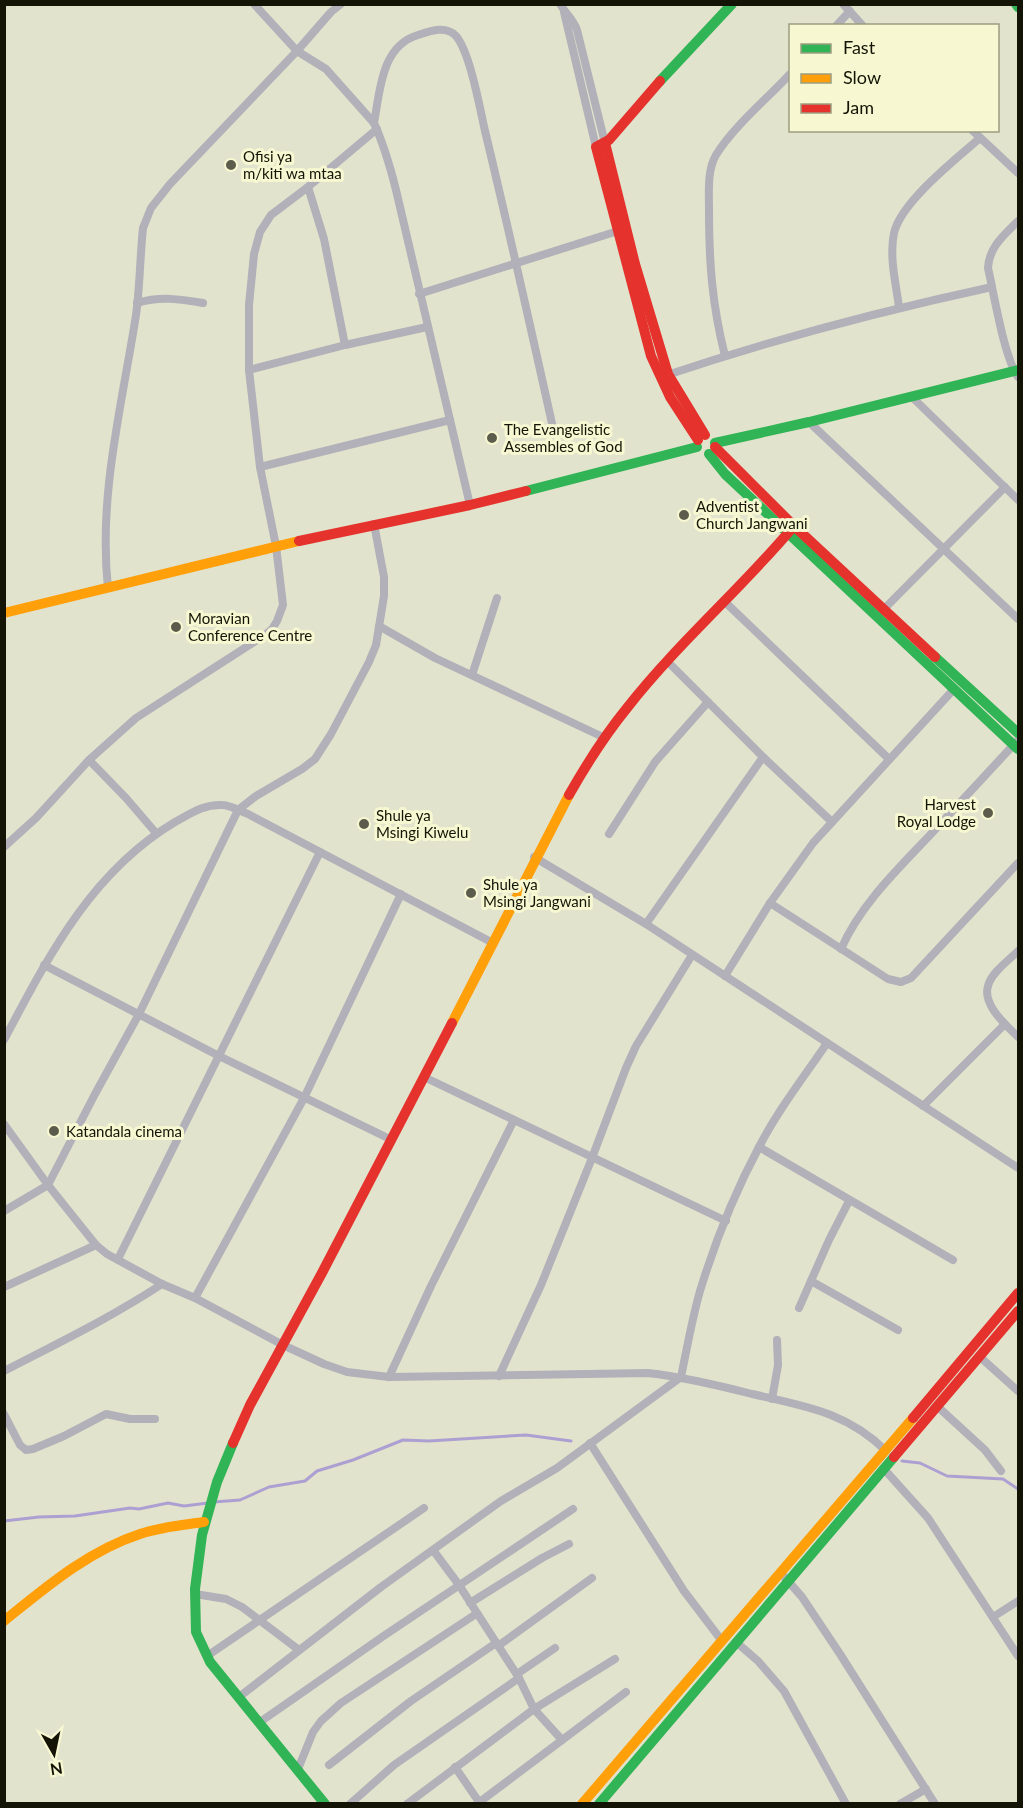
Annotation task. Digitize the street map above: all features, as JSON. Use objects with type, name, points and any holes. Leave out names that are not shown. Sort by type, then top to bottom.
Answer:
[{"type":"street","points":[[254,4],[297,51],[326,69],[375,126],[387,153],[470,505]]},
{"type":"street","points":[[108,588],[104,549],[107,503],[137,303],[143,228],[150,208],[331,12],[341,4]]},
{"type":"street","points":[[600,145],[732,4]]},
{"type":"street","points":[[843,4],[862,24]]},
{"type":"street","points":[[562,8],[573,20],[577,30],[600,145],[653,327],[670,397],[700,441],[703,453],[713,448],[809,422],[1017,373],[992,287],[988,257],[998,242],[1018,221]]},
{"type":"street","points":[[838,24],[850,10]]},
{"type":"street","points":[[4,847],[36,818],[89,760],[135,718],[272,629],[282,613],[276,546],[260,467],[249,370],[248,333],[254,254],[260,232],[271,215],[308,187],[375,126],[386,64],[392,53],[413,37],[433,30],[452,32],[458,39],[466,57],[517,264],[552,428]]},
{"type":"street","points":[[725,356],[711,283],[709,193],[711,170],[715,157],[734,133],[789,75]]},
{"type":"street","points":[[974,132],[1018,173]]},
{"type":"street","points":[[898,307],[892,256],[894,234],[898,224],[920,194],[945,168],[980,138]]},
{"type":"street","points":[[308,187],[324,238],[345,345]]},
{"type":"street","points":[[419,294],[623,230]]},
{"type":"street","points":[[664,376],[725,356],[898,307],[992,287]]},
{"type":"street","points":[[137,303],[153,298],[203,303]]},
{"type":"street","points":[[249,370],[427,327]]},
{"type":"street","points":[[912,397],[1018,500]]},
{"type":"street","points":[[260,467],[450,420]]},
{"type":"street","points":[[809,422],[1018,619]]},
{"type":"street","points":[[4,613],[276,546],[470,505],[713,438],[713,448],[725,474],[1018,733]]},
{"type":"street","points":[[880,612],[1005,487]]},
{"type":"street","points":[[4,1211],[48,1185],[140,1014],[238,810],[315,759],[331,734],[376,645],[384,596],[384,577],[374,524]]},
{"type":"street","points":[[325,1803],[239,1697],[200,1644],[193,1615],[204,1522],[211,1496],[229,1450],[260,1385],[392,1140],[493,943],[534,857],[605,738],[631,702],[791,530]]},
{"type":"street","points":[[472,675],[497,598]]},
{"type":"street","points":[[724,601],[889,759]]},
{"type":"street","points":[[841,949],[848,933],[869,903],[1017,745],[954,689],[880,612]]},
{"type":"street","points":[[379,626],[435,658],[605,738]]},
{"type":"street","points":[[668,662],[832,822]]},
{"type":"street","points":[[725,976],[795,866],[832,822],[954,689]]},
{"type":"street","points":[[609,834],[655,762],[708,702]]},
{"type":"street","points":[[646,924],[763,757]]},
{"type":"street","points":[[89,760],[156,833]]},
{"type":"street","points":[[4,1040],[44,965],[91,895],[129,855],[156,833],[198,809],[220,805],[238,810],[493,943]]},
{"type":"street","points":[[118,1259],[320,852]]},
{"type":"street","points":[[534,857],[646,924],[1018,1168]]},
{"type":"street","points":[[770,903],[888,979],[901,982],[911,978],[1018,863]]},
{"type":"street","points":[[195,1298],[304,1098],[401,894]]},
{"type":"street","points":[[1018,951],[991,980],[987,993],[992,1007],[1018,1037]]},
{"type":"street","points":[[499,1376],[541,1285],[636,1046],[692,955]]},
{"type":"street","points":[[44,965],[219,1056],[392,1140]]},
{"type":"street","points":[[923,1106],[1005,1024]]},
{"type":"street","points":[[239,1697],[381,1587],[501,1501],[557,1468],[681,1377],[699,1296],[726,1221],[759,1146],[781,1109],[827,1043]]},
{"type":"street","points":[[424,1077],[726,1221]]},
{"type":"street","points":[[389,1377],[431,1286],[514,1120]]},
{"type":"street","points":[[4,1124],[48,1185],[96,1245],[107,1254],[162,1284],[195,1298],[324,1364],[347,1372],[389,1377],[648,1373],[681,1377],[805,1406],[832,1415],[870,1435],[886,1451]]},
{"type":"street","points":[[759,1146],[849,1201],[954,1260]]},
{"type":"street","points":[[799,1308],[849,1201]]},
{"type":"street","points":[[4,1287],[96,1245]]},
{"type":"street","points":[[811,1281],[898,1330]]},
{"type":"street","points":[[4,1371],[134,1303],[162,1284]]},
{"type":"street","points":[[599,1803],[736,1642],[784,1577],[1018,1293]]},
{"type":"street","points":[[582,1803],[722,1641],[884,1469],[1018,1311]]},
{"type":"street","points":[[772,1399],[778,1365],[777,1340]]},
{"type":"street","points":[[980,1357],[1018,1391]]},
{"type":"street","points":[[937,1406],[985,1450],[1001,1471]]},
{"type":"street","points":[[4,1414],[20,1445],[26,1450],[64,1436],[106,1414],[130,1419],[155,1419]]},
{"type":"street","points":[[590,1443],[684,1591],[722,1641]]},
{"type":"street","points":[[884,1469],[928,1518],[1018,1656]]},
{"type":"street","points":[[207,1656],[424,1508]]},
{"type":"street","points":[[260,1722],[573,1509]]},
{"type":"street","points":[[4,1622],[85,1559],[113,1545],[155,1530],[204,1522]]},
{"type":"street","points":[[470,1603],[569,1544]]},
{"type":"street","points":[[433,1550],[459,1585],[518,1676],[534,1709],[562,1740]]},
{"type":"street","points":[[784,1577],[802,1597],[935,1803]]},
{"type":"street","points":[[329,1765],[411,1701],[592,1578]]},
{"type":"street","points":[[195,1594],[226,1599],[299,1650]]},
{"type":"street","points":[[993,1617],[1018,1601]]},
{"type":"street","points":[[298,1769],[313,1731],[341,1703],[476,1614]]},
{"type":"street","points":[[736,1642],[758,1661],[784,1691],[846,1803]]},
{"type":"street","points":[[350,1803],[394,1766],[555,1648]]},
{"type":"street","points":[[407,1803],[534,1709],[615,1659]]},
{"type":"street","points":[[454,1767],[478,1803],[626,1692]]},
{"type":"street","points":[[900,1803],[926,1790]]},
{"type":"waterway","points":[[214,1502],[240,1500],[269,1487],[305,1481],[317,1471],[353,1460],[403,1440],[429,1441],[526,1435],[571,1441]]},
{"type":"waterway","points":[[902,1461],[920,1463],[947,1476],[1003,1479],[1018,1489]]},
{"type":"waterway","points":[[4,1521],[139,1509],[168,1503],[184,1506],[208,1503]]},
{"type":"traffic: fast","points":[[660,81],[732,4]]},
{"type":"traffic: fast","points":[[715,443],[1018,370]]},
{"type":"traffic: fast","points":[[526,491],[697,447]]},
{"type":"traffic: fast","points":[[709,454],[725,474],[1018,749]]},
{"type":"traffic: fast","points":[[935,657],[1018,733]]},
{"type":"traffic: fast","points":[[233,1443],[217,1482],[202,1535],[195,1589],[196,1632],[210,1662],[325,1804]]},
{"type":"traffic: fast","points":[[599,1804],[894,1457]]},
{"type":"traffic: slow","points":[[4,613],[299,541]]},
{"type":"traffic: slow","points":[[452,1023],[569,795]]},
{"type":"traffic: slow","points":[[582,1804],[913,1418]]},
{"type":"traffic: slow","points":[[4,1621],[68,1571],[121,1541],[172,1526],[204,1522]]},
{"type":"traffic: jam","points":[[660,81],[609,140],[596,147],[651,356],[670,397],[698,440]]},
{"type":"traffic: jam","points":[[605,143],[635,264],[668,374],[705,435]]},
{"type":"traffic: jam","points":[[715,447],[794,526],[935,657]]},
{"type":"traffic: jam","points":[[299,541],[526,491]]},
{"type":"traffic: jam","points":[[569,795],[603,739],[647,684],[794,526]]},
{"type":"traffic: jam","points":[[233,1443],[250,1405],[323,1271],[452,1023]]},
{"type":"traffic: jam","points":[[913,1418],[1018,1293]]},
{"type":"traffic: jam","points":[[894,1457],[1018,1311]]},
{"type":"place","name":"Ofisi ya m/kiti wa mtaa","points":[[231,165]]},
{"type":"place","name":"The Evangelistic Assembles of God","points":[[492,438]]},
{"type":"place","name":"Adventist Church Jangwani","points":[[684,515]]},
{"type":"place","name":"Moravian Conference Centre","points":[[176,627]]},
{"type":"place","name":"Harvest Royal Lodge","points":[[988,813]]},
{"type":"place","name":"Shule ya Msingi Kiwelu","points":[[364,824]]},
{"type":"place","name":"Shule ya Msingi Jangwani","points":[[471,893]]},
{"type":"place","name":"Katandala cinema","points":[[54,1131]]}]
